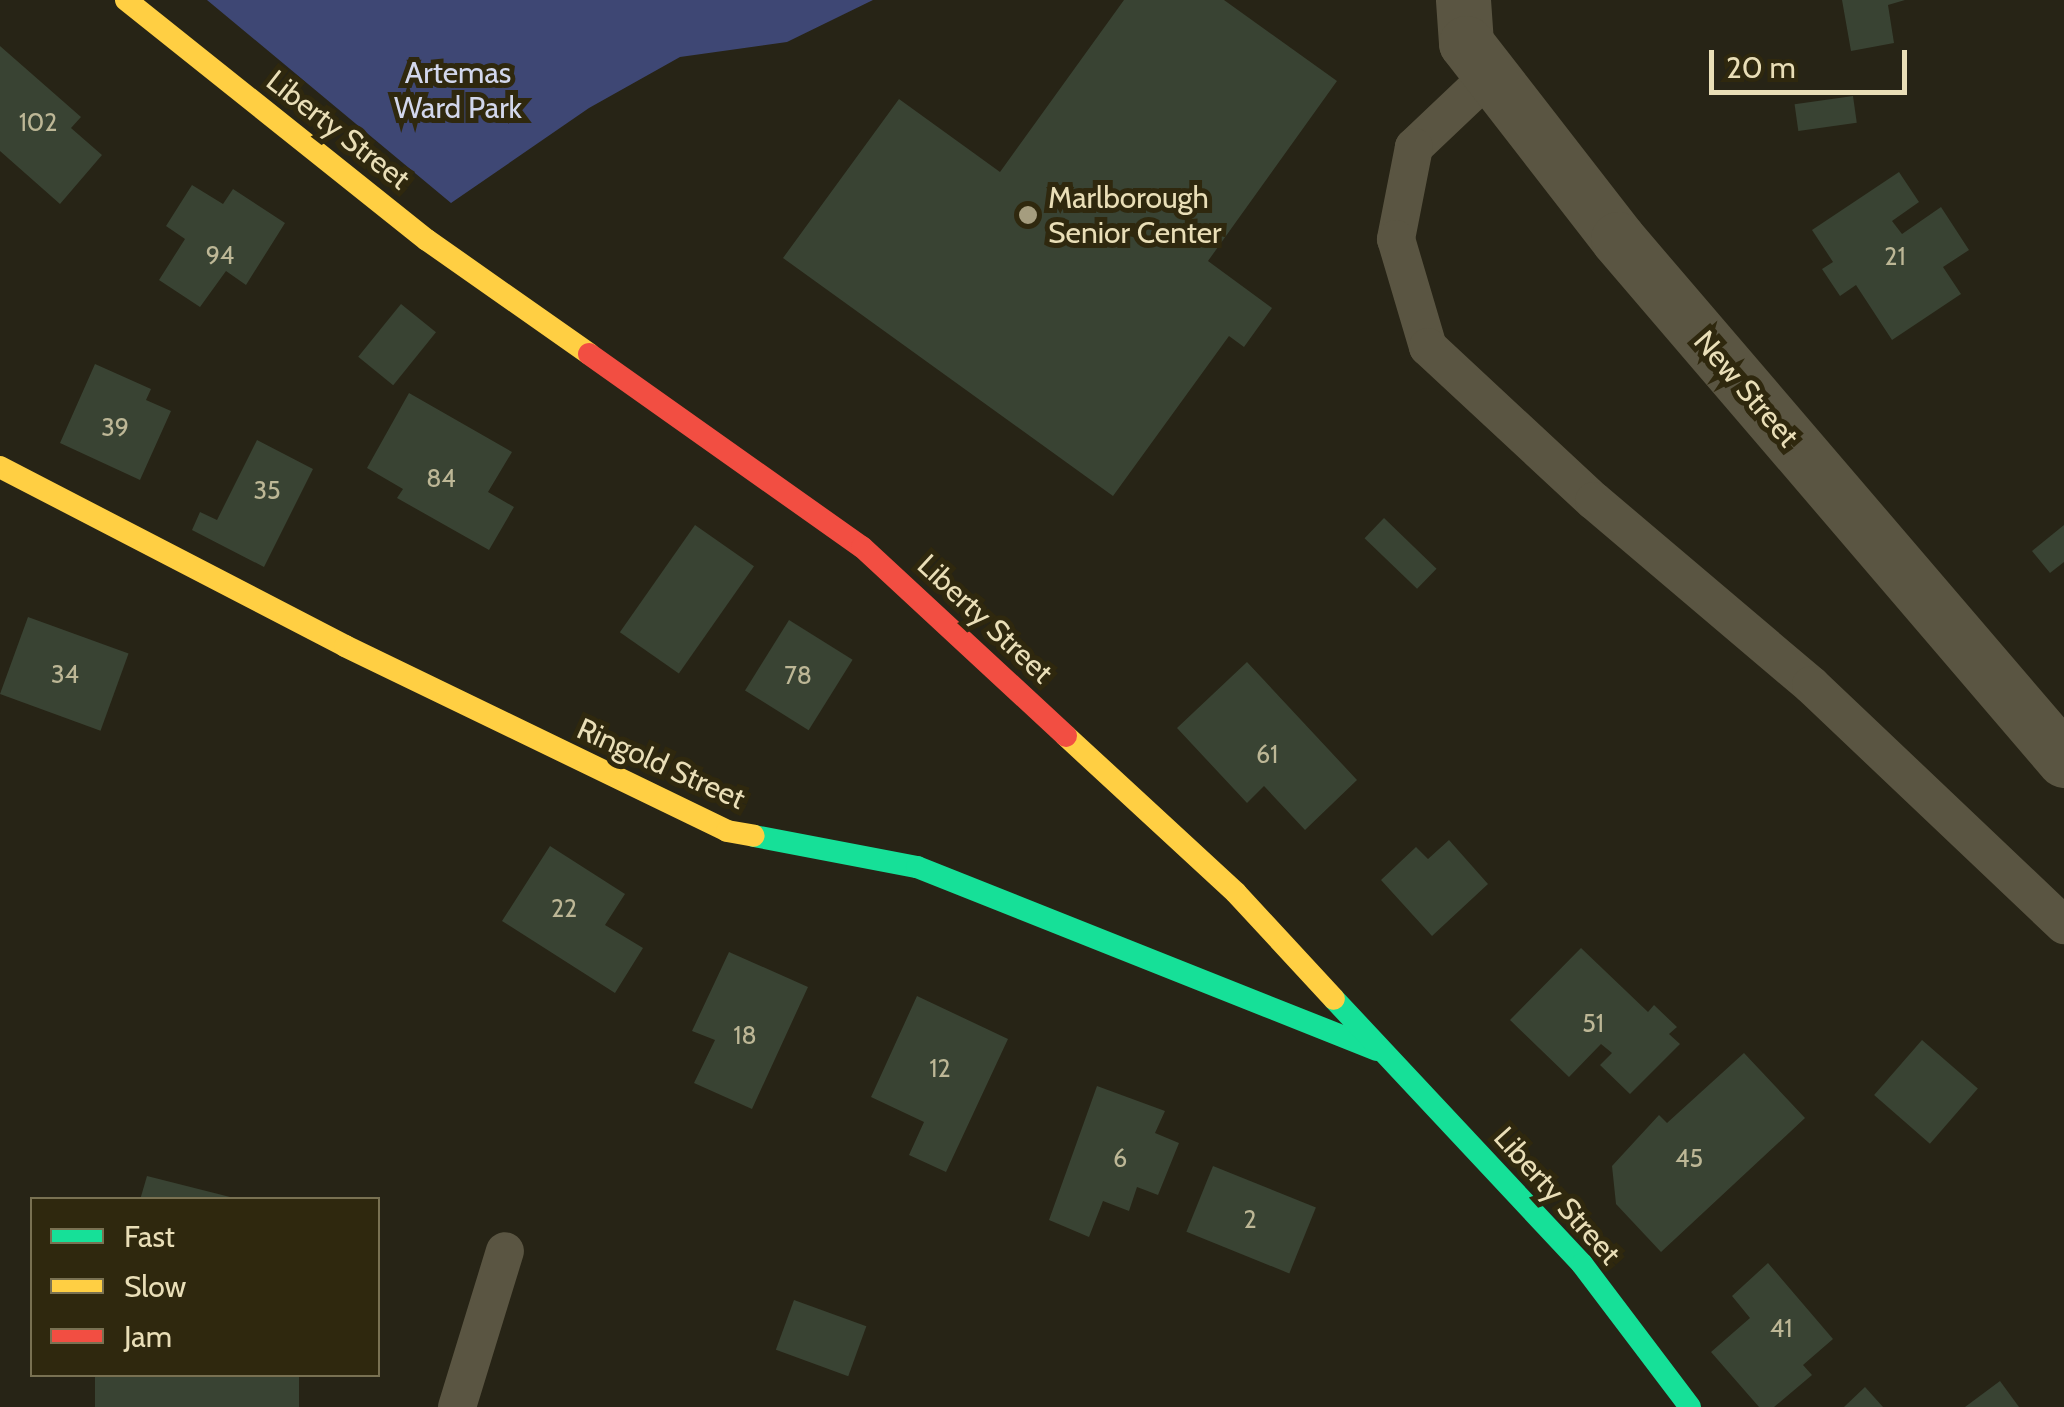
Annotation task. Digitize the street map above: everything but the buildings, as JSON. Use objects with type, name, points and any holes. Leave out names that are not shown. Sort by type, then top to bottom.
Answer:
[{"type":"street","name":"Liberty Street","points":[[126,0],[428,240],[862,547],[1236,892],[1582,1264],[1690,1407]]},
{"type":"street","name":"New Street","points":[[1463,0],[1466,43],[1618,239],[2064,760]]},
{"type":"street","name":"Ringold Street","points":[[0,466],[345,646],[726,830],[917,868],[1386,1054]]},
{"type":"lane","points":[[1490,75],[1414,147],[1396,239],[1428,347],[1594,500],[1811,685],[2064,926]]},
{"type":"lane","points":[[457,1407],[505,1251]]},
{"type":"green space","name":"Artemas Ward Park","points":[[207,0],[873,0],[787,42],[680,57],[589,108],[451,203]]},
{"type":"traffic: fast","points":[[754,836],[917,867],[1377,1050]]},
{"type":"traffic: fast","points":[[1334,999],[1582,1264],[1690,1407]]},
{"type":"traffic: slow","points":[[126,0],[427,240],[589,354]]},
{"type":"traffic: slow","points":[[0,467],[345,646],[727,831],[754,836]]},
{"type":"traffic: slow","points":[[1066,736],[1236,893],[1334,999]]},
{"type":"traffic: jam","points":[[589,354],[862,547],[1066,736]]},
{"type":"place","name":"Marlborough Senior Center","points":[[1028,215]]}]
